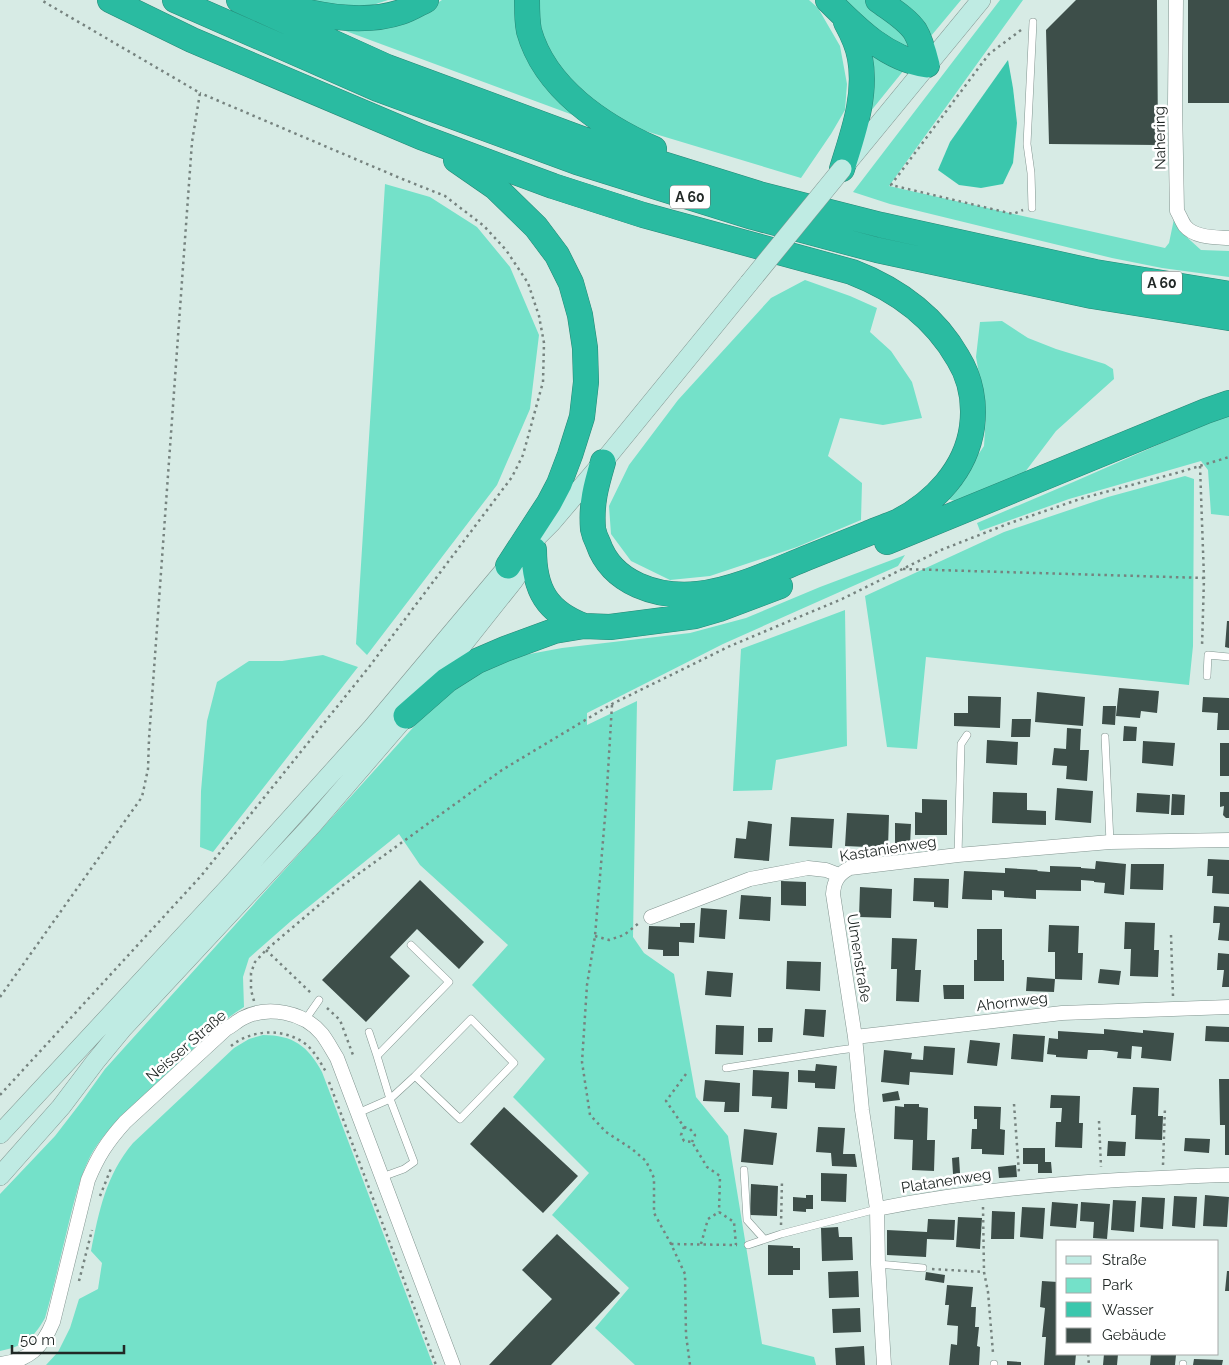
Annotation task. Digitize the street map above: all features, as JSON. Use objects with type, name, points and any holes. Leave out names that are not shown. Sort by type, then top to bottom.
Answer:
[{"type":"highway","points":[[110,0],[192,40],[421,137],[553,186],[625,209],[867,278],[896,293],[934,325],[954,350],[962,364],[968,377],[971,391],[973,420],[967,448],[954,474],[925,503],[896,522],[724,589],[697,594],[655,592],[636,585],[620,576],[608,564],[600,549],[594,531],[592,512],[594,493],[603,462]]},
{"type":"highway","name":"A 60","points":[[175,0],[388,92],[577,162],[753,217],[877,250],[1072,292],[1229,318]]},
{"type":"highway","name":"A 60","points":[[238,0],[387,67],[573,136],[759,194],[881,225],[1095,272],[1229,294]]},
{"type":"highway","points":[[265,0],[305,12],[352,18],[381,16],[400,12],[426,0]]},
{"type":"highway","points":[[527,0],[529,29],[534,46],[544,64],[563,88],[579,104],[600,120],[634,140],[759,194]]},
{"type":"highway","points":[[835,7],[872,40],[892,54],[915,63],[927,65],[914,30],[905,20],[878,0]]},
{"type":"highway","points":[[835,7],[853,35],[860,58],[862,76],[858,114],[842,169]]},
{"type":"highway","points":[[421,137],[495,186],[536,226],[557,255],[571,283],[580,315],[586,348],[586,382],[582,417],[559,484],[549,503],[508,566]]},
{"type":"highway","points":[[406,716],[447,680],[477,662],[505,649],[554,631],[584,626],[610,627],[662,621],[695,616],[719,609],[753,597],[1229,403]]},
{"type":"highway","points":[[534,550],[536,578],[548,602],[558,614],[584,626]]},
{"type":"main road","points":[[0,1134],[303,805],[372,728],[508,566],[551,523],[981,0]]},
{"type":"main road","points":[[0,1176],[61,1107],[124,1028],[312,825],[406,716],[514,580],[551,523]]},
{"type":"street","name":"Nahering","points":[[1176,0],[1177,211],[1186,227],[1197,234],[1229,238]]},
{"type":"street","name":"Kastanienweg","points":[[645,920],[750,878],[808,868],[826,870],[839,875],[850,868],[958,855],[1110,842],[1229,840]]},
{"type":"street","name":"Ulmenstraße","points":[[839,875],[834,883],[832,894],[855,1043],[862,1110],[877,1209],[884,1365]]},
{"type":"street","name":"Ahornweg","points":[[855,1043],[1062,1013],[1229,1007]]},
{"type":"street","name":"Neisser Straße","points":[[0,1364],[14,1362],[32,1352],[49,1333],[86,1188],[95,1162],[110,1139],[125,1122],[226,1029],[243,1018],[268,1011],[290,1014],[305,1020],[322,1034],[337,1058],[452,1365]]},
{"type":"street","name":"Platanenweg","points":[[877,1209],[926,1199],[1020,1187],[1102,1180],[1229,1175]]},
{"type":"lane","points":[[1032,208],[1031,173],[1027,144],[1033,22]]},
{"type":"lane","points":[[1207,676],[1208,655],[1229,657]]},
{"type":"lane","name":"Kastanienweg","points":[[958,855],[961,744],[966,734]]},
{"type":"lane","points":[[1105,737],[1110,842]]},
{"type":"lane","points":[[377,1056],[449,982],[411,945]]},
{"type":"lane","points":[[305,1020],[319,1000]]},
{"type":"lane","points":[[358,1113],[390,1099],[471,1019],[514,1063],[460,1119],[415,1076]]},
{"type":"lane","points":[[369,1032],[390,1099],[414,1162],[382,1177]]},
{"type":"lane","points":[[726,1068],[840,1050],[855,1043]]},
{"type":"lane","points":[[744,1170],[747,1220],[764,1239]]},
{"type":"lane","points":[[748,1245],[781,1234],[877,1209]]},
{"type":"lane","points":[[878,1264],[923,1268]]},
{"type":"path","points":[[0,1095],[201,876],[370,667],[512,477],[523,455],[543,382],[544,343],[539,316],[528,283],[506,250],[484,226],[445,196],[200,93],[41,0]]},
{"type":"path","points":[[1032,208],[1013,214],[891,185],[989,54],[1033,22]]},
{"type":"path","points":[[0,997],[142,797],[148,769],[192,142],[200,93]]},
{"type":"path","points":[[257,1013],[251,990],[251,973],[255,962],[266,950],[339,888],[502,770],[612,704],[730,646],[842,599],[941,550],[1082,498],[1229,457]]},
{"type":"path","points":[[1200,466],[1204,578],[1202,654],[1208,655]]},
{"type":"path","points":[[902,569],[1204,578]]},
{"type":"path","points":[[612,704],[606,805],[595,936],[587,985],[582,1062],[590,1115],[606,1132],[646,1161],[654,1178],[654,1213],[671,1244],[684,1274],[686,1335],[690,1365]]},
{"type":"path","points":[[595,936],[609,940],[624,935],[645,920]]},
{"type":"path","points":[[1171,935],[1173,1008]]},
{"type":"path","points":[[226,1050],[246,1036],[258,1032],[277,1033],[288,1036],[307,1046],[317,1058],[326,1072],[436,1365]]},
{"type":"path","points":[[686,1074],[666,1101],[684,1127],[690,1129],[695,1135],[692,1142]]},
{"type":"path","points":[[1014,1104],[1020,1187]]},
{"type":"path","points":[[1162,1178],[1165,1107]]},
{"type":"path","points":[[1099,1121],[1102,1180]]},
{"type":"path","points":[[684,1127],[681,1135],[684,1141],[692,1142]]},
{"type":"path","points":[[692,1142],[706,1167],[720,1176],[720,1212]]},
{"type":"path","points":[[99,1198],[114,1162]]},
{"type":"path","points":[[781,1234],[782,1180]]},
{"type":"path","points":[[982,1192],[984,1272],[988,1292],[994,1365]]},
{"type":"path","points":[[701,1244],[708,1219],[720,1212]]},
{"type":"path","points":[[720,1212],[734,1222],[736,1245]]},
{"type":"path","points":[[79,1282],[93,1227]]},
{"type":"path","points":[[671,1244],[748,1245]]},
{"type":"path","points":[[923,1268],[984,1272]]},
{"type":"green space","points":[[293,0],[388,0],[367,7]]},
{"type":"green space","points":[[442,0],[515,0],[514,9],[522,41],[592,122],[343,30],[428,9]]},
{"type":"green space","points":[[535,0],[809,0],[818,8],[840,46],[847,84],[845,110],[801,178],[642,130],[587,101],[548,60]]},
{"type":"green space","points":[[839,0],[866,0],[905,30],[916,55],[902,53]]},
{"type":"green space","points":[[887,0],[961,0],[926,42]]},
{"type":"green space","points":[[1000,0],[1023,0],[889,186],[1165,248],[1169,243],[1174,219],[1181,232],[1201,250],[1229,251],[1229,277],[1162,268],[1112,258],[890,204],[853,192]]},
{"type":"green space","points":[[869,46],[904,70],[862,122]]},
{"type":"green space","points":[[385,184],[430,197],[477,227],[510,267],[539,335],[530,409],[497,485],[367,655],[356,644]]},
{"type":"green space","points":[[805,280],[877,308],[870,332],[891,351],[912,382],[922,418],[883,425],[840,418],[828,456],[862,483],[861,520],[797,547],[710,576],[670,580],[631,561],[611,534],[609,506],[629,465],[678,400],[771,298]]},
{"type":"green space","points":[[1002,321],[1028,338],[1105,364],[1113,369],[1114,379],[1056,431],[1019,480],[958,502],[948,499],[984,446],[986,413],[976,357],[980,322]]},
{"type":"green space","points":[[1229,416],[1229,516],[1211,514],[1208,470],[1201,461],[1069,499],[980,531],[977,523],[1210,422]]},
{"type":"green space","points":[[1185,476],[1194,479],[1193,646],[1189,685],[926,657],[917,749],[887,747],[865,596],[1004,532],[1108,497]]},
{"type":"green space","points":[[905,555],[898,566],[723,644],[587,713],[587,725],[637,701],[633,937],[644,953],[674,974],[696,1097],[728,1136],[762,1344],[814,1357],[816,1365],[635,1365],[595,1328],[629,1288],[552,1215],[589,1173],[513,1097],[545,1059],[472,985],[508,945],[420,865],[399,834],[291,921],[249,958],[243,977],[244,1007],[209,1034],[119,1120],[102,1139],[88,1161],[79,1183],[45,1318],[32,1336],[22,1344],[0,1351],[0,1194],[55,1136],[105,1069],[428,711],[461,683],[508,658],[562,648],[690,633],[746,618],[820,587]]},
{"type":"green space","points":[[845,610],[847,746],[776,760],[772,790],[733,791],[741,649]]},
{"type":"green space","points":[[323,655],[358,667],[213,852],[200,847],[201,791],[207,721],[217,682],[249,661],[282,661]]},
{"type":"green space","points":[[263,1035],[283,1037],[298,1044],[311,1055],[322,1072],[433,1365],[46,1365],[58,1352],[70,1328],[79,1299],[98,1289],[102,1263],[91,1251],[105,1194],[124,1155],[133,1143],[234,1048],[249,1039]]},
{"type":"water","points":[[1008,60],[1017,123],[1013,163],[1003,184],[981,188],[959,185],[938,170],[950,142]]},
{"type":"building","points":[[1076,0],[1157,0],[1158,145],[1049,144],[1046,30]]},
{"type":"building","points":[[1188,0],[1229,0],[1229,103],[1188,103]]},
{"type":"building","points":[[1227,621],[1229,621],[1229,648],[1225,647]]},
{"type":"building","points":[[1119,688],[1159,691],[1157,713],[1141,711],[1140,718],[1116,716]]},
{"type":"building","points":[[1037,692],[1085,697],[1083,726],[1035,722]]},
{"type":"building","points":[[968,696],[1001,697],[1000,728],[954,726],[954,713],[968,713]]},
{"type":"building","points":[[1203,697],[1229,698],[1229,730],[1217,730],[1218,713],[1202,712]]},
{"type":"building","points":[[1103,706],[1116,706],[1115,725],[1102,724]]},
{"type":"building","points":[[1012,719],[1031,719],[1030,737],[1011,737]]},
{"type":"building","points":[[1124,726],[1137,727],[1136,741],[1123,741]]},
{"type":"building","points":[[1067,728],[1081,729],[1080,750],[1089,750],[1087,781],[1066,779],[1067,766],[1052,765],[1054,748],[1066,749]]},
{"type":"building","points":[[987,740],[1018,742],[1017,765],[986,763]]},
{"type":"building","points":[[1143,741],[1175,743],[1173,766],[1142,763]]},
{"type":"building","points":[[1220,743],[1229,743],[1229,776],[1220,776]]},
{"type":"building","points":[[1057,788],[1093,791],[1091,823],[1055,820]]},
{"type":"building","points":[[993,792],[1027,793],[1027,810],[1046,811],[1046,825],[992,823]]},
{"type":"building","points":[[1220,792],[1229,792],[1229,818],[1223,815],[1224,806],[1220,807]]},
{"type":"building","points":[[1137,793],[1170,795],[1169,814],[1136,812]]},
{"type":"building","points":[[1172,794],[1185,795],[1184,815],[1171,815]]},
{"type":"building","points":[[922,799],[947,800],[947,835],[915,835],[915,812],[922,813]]},
{"type":"building","points":[[847,813],[889,815],[888,848],[845,846]]},
{"type":"building","points":[[791,817],[834,819],[832,848],[789,846]]},
{"type":"building","points":[[748,821],[772,824],[769,861],[734,858],[736,838],[746,839]]},
{"type":"building","points":[[895,823],[911,824],[910,846],[895,846]]},
{"type":"building","points":[[1208,859],[1229,860],[1229,894],[1212,893],[1213,876],[1207,876]]},
{"type":"building","points":[[1096,861],[1126,864],[1124,895],[1104,893],[1105,883],[1081,880],[1081,891],[1036,890],[1036,899],[1004,897],[1004,891],[992,890],[992,900],[962,899],[964,871],[1005,873],[1005,868],[1050,872],[1050,866],[1095,869]]},
{"type":"building","points":[[1131,864],[1164,864],[1163,890],[1130,889]]},
{"type":"building","points":[[914,878],[949,879],[948,908],[934,907],[934,902],[913,901]]},
{"type":"building","points":[[420,880],[484,942],[459,969],[417,929],[390,957],[410,976],[366,1022],[322,980]]},
{"type":"building","points":[[781,881],[806,882],[806,906],[781,905]]},
{"type":"building","points":[[860,887],[892,889],[891,918],[859,917]]},
{"type":"building","points":[[741,895],[771,897],[770,921],[739,919]]},
{"type":"building","points":[[1214,906],[1229,907],[1229,941],[1218,940],[1220,923],[1213,923]]},
{"type":"building","points":[[701,908],[727,910],[725,939],[699,937]]},
{"type":"building","points":[[1125,922],[1155,923],[1154,950],[1159,950],[1158,977],[1130,976],[1131,949],[1124,949]]},
{"type":"building","points":[[680,923],[695,923],[694,943],[679,942],[679,956],[663,956],[663,950],[648,949],[649,926],[680,927]]},
{"type":"building","points":[[1049,925],[1079,926],[1078,953],[1083,953],[1082,980],[1055,979],[1055,952],[1048,952]]},
{"type":"building","points":[[977,929],[1002,929],[1004,981],[974,981],[974,960],[977,960]]},
{"type":"building","points":[[892,938],[917,939],[915,970],[921,970],[919,1002],[896,1001],[897,969],[891,969]]},
{"type":"building","points":[[1218,953],[1229,954],[1229,987],[1222,987],[1224,970],[1217,970]]},
{"type":"building","points":[[787,961],[821,962],[820,991],[786,989]]},
{"type":"building","points":[[1100,969],[1121,971],[1119,985],[1098,983]]},
{"type":"building","points":[[707,971],[733,973],[731,997],[705,995]]},
{"type":"building","points":[[1027,977],[1055,979],[1054,992],[1026,991]]},
{"type":"building","points":[[943,985],[964,985],[964,999],[944,999]]},
{"type":"building","points":[[805,1009],[826,1010],[824,1037],[803,1035]]},
{"type":"building","points":[[716,1025],[744,1026],[743,1055],[715,1054]]},
{"type":"building","points":[[1206,1026],[1229,1027],[1229,1042],[1205,1041]]},
{"type":"building","points":[[758,1028],[773,1028],[772,1042],[758,1042]]},
{"type":"building","points":[[1104,1029],[1143,1033],[1143,1030],[1174,1033],[1171,1061],[1141,1058],[1142,1047],[1132,1046],[1131,1059],[1117,1058],[1118,1052],[1102,1050],[1088,1050],[1087,1059],[1056,1057],[1056,1055],[1047,1054],[1049,1038],[1058,1039],[1058,1031],[1104,1034]]},
{"type":"building","points":[[1013,1034],[1045,1036],[1043,1062],[1011,1059]]},
{"type":"building","points":[[970,1040],[1000,1043],[997,1066],[967,1063]]},
{"type":"building","points":[[924,1046],[955,1048],[953,1075],[910,1072],[909,1085],[881,1082],[884,1050],[912,1053],[911,1059],[923,1060]]},
{"type":"building","points":[[816,1064],[837,1066],[835,1089],[815,1088],[815,1083],[798,1082],[798,1070],[815,1071]]},
{"type":"building","points":[[753,1070],[789,1072],[787,1109],[771,1108],[772,1097],[752,1096]]},
{"type":"building","points":[[1219,1079],[1229,1079],[1229,1155],[1225,1155],[1225,1125],[1220,1125]]},
{"type":"building","points":[[705,1080],[740,1083],[739,1112],[724,1112],[725,1102],[703,1101]]},
{"type":"building","points":[[1133,1087],[1159,1088],[1158,1116],[1163,1116],[1162,1140],[1135,1139],[1136,1115],[1131,1115]]},
{"type":"building","points":[[898,1091],[900,1100],[883,1102],[882,1094]]},
{"type":"building","points":[[1051,1095],[1080,1096],[1079,1123],[1083,1123],[1082,1148],[1055,1147],[1056,1122],[1061,1122],[1062,1108],[1050,1108]]},
{"type":"building","points":[[904,1104],[919,1104],[919,1107],[928,1108],[927,1140],[935,1140],[934,1171],[912,1170],[913,1140],[894,1139],[895,1106],[904,1107]]},
{"type":"building","points":[[974,1106],[1001,1107],[1000,1129],[1005,1130],[1004,1155],[982,1154],[982,1149],[971,1149],[972,1129],[977,1129],[977,1119],[974,1119]]},
{"type":"building","points":[[504,1107],[578,1176],[543,1213],[470,1144]]},
{"type":"building","points":[[818,1127],[845,1128],[843,1154],[855,1154],[857,1167],[832,1166],[831,1153],[816,1152]]},
{"type":"building","points":[[744,1129],[777,1133],[773,1165],[741,1162]]},
{"type":"building","points":[[1185,1138],[1210,1139],[1209,1153],[1184,1151]]},
{"type":"building","points":[[1108,1141],[1126,1142],[1125,1156],[1107,1156]]},
{"type":"building","points":[[1023,1148],[1045,1148],[1045,1162],[1051,1162],[1052,1173],[1038,1173],[1038,1164],[1023,1164]]},
{"type":"building","points":[[959,1157],[960,1173],[953,1174],[952,1158]]},
{"type":"building","points":[[1016,1165],[1017,1177],[999,1178],[998,1167]]},
{"type":"building","points":[[821,1173],[847,1174],[846,1202],[821,1201]]},
{"type":"building","points":[[751,1184],[778,1186],[777,1216],[750,1215]]},
{"type":"building","points":[[806,1195],[813,1195],[813,1209],[806,1209],[806,1212],[793,1211],[793,1197],[806,1198]]},
{"type":"building","points":[[1205,1195],[1229,1197],[1227,1227],[1203,1226]]},
{"type":"building","points":[[1174,1196],[1197,1197],[1195,1228],[1172,1226]]},
{"type":"building","points":[[1142,1197],[1165,1198],[1163,1229],[1140,1227]]},
{"type":"building","points":[[1113,1200],[1136,1201],[1134,1232],[1111,1230]]},
{"type":"building","points":[[1052,1202],[1078,1204],[1076,1228],[1050,1226]]},
{"type":"building","points":[[1081,1202],[1110,1204],[1107,1239],[1093,1238],[1094,1222],[1080,1221]]},
{"type":"building","points":[[1022,1207],[1045,1208],[1043,1239],[1020,1237]]},
{"type":"building","points":[[992,1211],[1015,1212],[1014,1239],[991,1239]]},
{"type":"building","points":[[958,1217],[982,1218],[980,1249],[956,1247]]},
{"type":"building","points":[[928,1219],[955,1220],[954,1240],[927,1239],[926,1257],[887,1255],[887,1230],[927,1232]]},
{"type":"building","points":[[838,1227],[839,1237],[852,1237],[853,1260],[822,1261],[821,1228]]},
{"type":"building","points":[[557,1234],[620,1293],[551,1365],[489,1365],[552,1299],[522,1270]]},
{"type":"building","points":[[768,1245],[800,1248],[800,1270],[793,1270],[793,1275],[768,1275]]},
{"type":"building","points":[[858,1271],[859,1297],[829,1298],[828,1272]]},
{"type":"building","points":[[1227,1271],[1229,1271],[1229,1291],[1225,1291]]},
{"type":"building","points":[[926,1272],[945,1275],[944,1283],[925,1280]]},
{"type":"building","points":[[1042,1281],[1056,1282],[1056,1355],[1076,1355],[1075,1365],[1044,1365],[1046,1337],[1042,1337],[1045,1308],[1040,1307]]},
{"type":"building","points":[[947,1285],[973,1287],[971,1307],[976,1307],[975,1327],[979,1327],[977,1346],[980,1347],[979,1365],[949,1365],[951,1344],[957,1345],[958,1326],[947,1325],[949,1305],[945,1305]]},
{"type":"building","points":[[860,1308],[861,1332],[833,1333],[832,1309]]},
{"type":"building","points":[[864,1346],[865,1365],[836,1365],[835,1348]]},
{"type":"building","points":[[1104,1355],[1118,1355],[1117,1365],[1103,1365]]},
{"type":"building","points":[[1151,1355],[1176,1355],[1175,1365],[1150,1365]]},
{"type":"building","points":[[1194,1359],[1223,1360],[1222,1365],[1193,1365]]},
{"type":"building","points":[[1007,1361],[1021,1362],[1021,1365],[1007,1365]]}]
